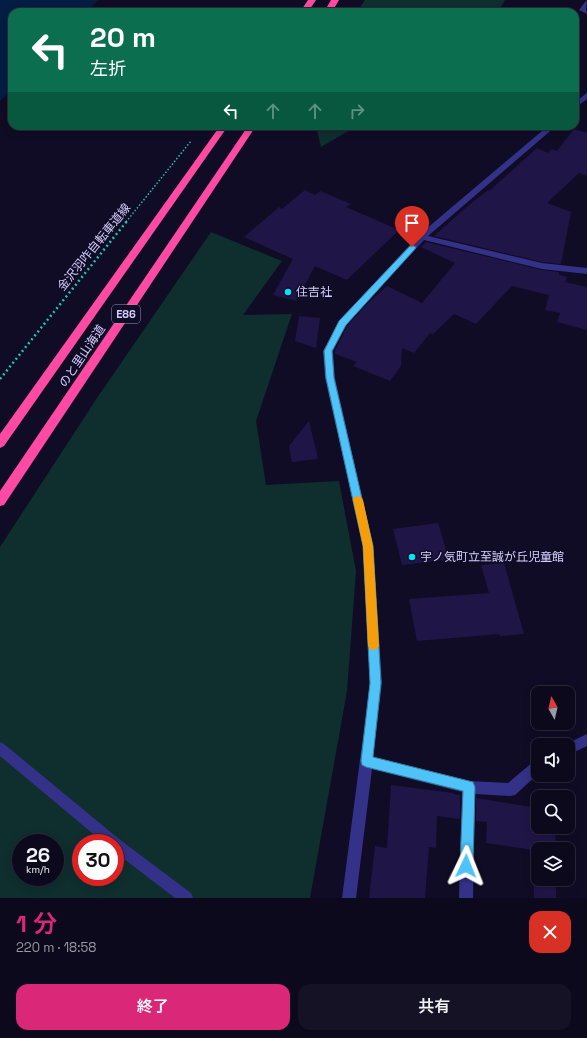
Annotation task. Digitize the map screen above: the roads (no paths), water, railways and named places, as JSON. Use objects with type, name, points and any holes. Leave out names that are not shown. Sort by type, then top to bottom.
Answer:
[{"type":"highway","name":"のと里山海道","points":[[0,443],[221,130]]},
{"type":"highway","name":"のと里山海道","points":[[0,501],[249,130]]},
{"type":"street","points":[[587,3],[582,10],[587,12]]},
{"type":"street","points":[[579,102],[587,95]]},
{"type":"street","points":[[349,898],[376,683],[368,546],[330,378],[328,351],[342,323],[422,237],[547,130]]},
{"type":"street","points":[[422,237],[542,266],[587,271]]},
{"type":"street","points":[[575,746],[587,740]]},
{"type":"street","points":[[0,748],[102,834]]},
{"type":"street","points":[[366,761],[469,787],[510,790],[531,772]]},
{"type":"street","points":[[466,898],[469,787]]},
{"type":"street","points":[[124,852],[186,898]]},
{"type":"water","points":[[0,0],[98,0],[91,8],[8,8],[8,93],[0,101]]},
{"type":"place","name":"住吉社","points":[[288,292]]},
{"type":"place","name":"宇ノ気町立至誠が丘児童館","points":[[412,557]]}]
